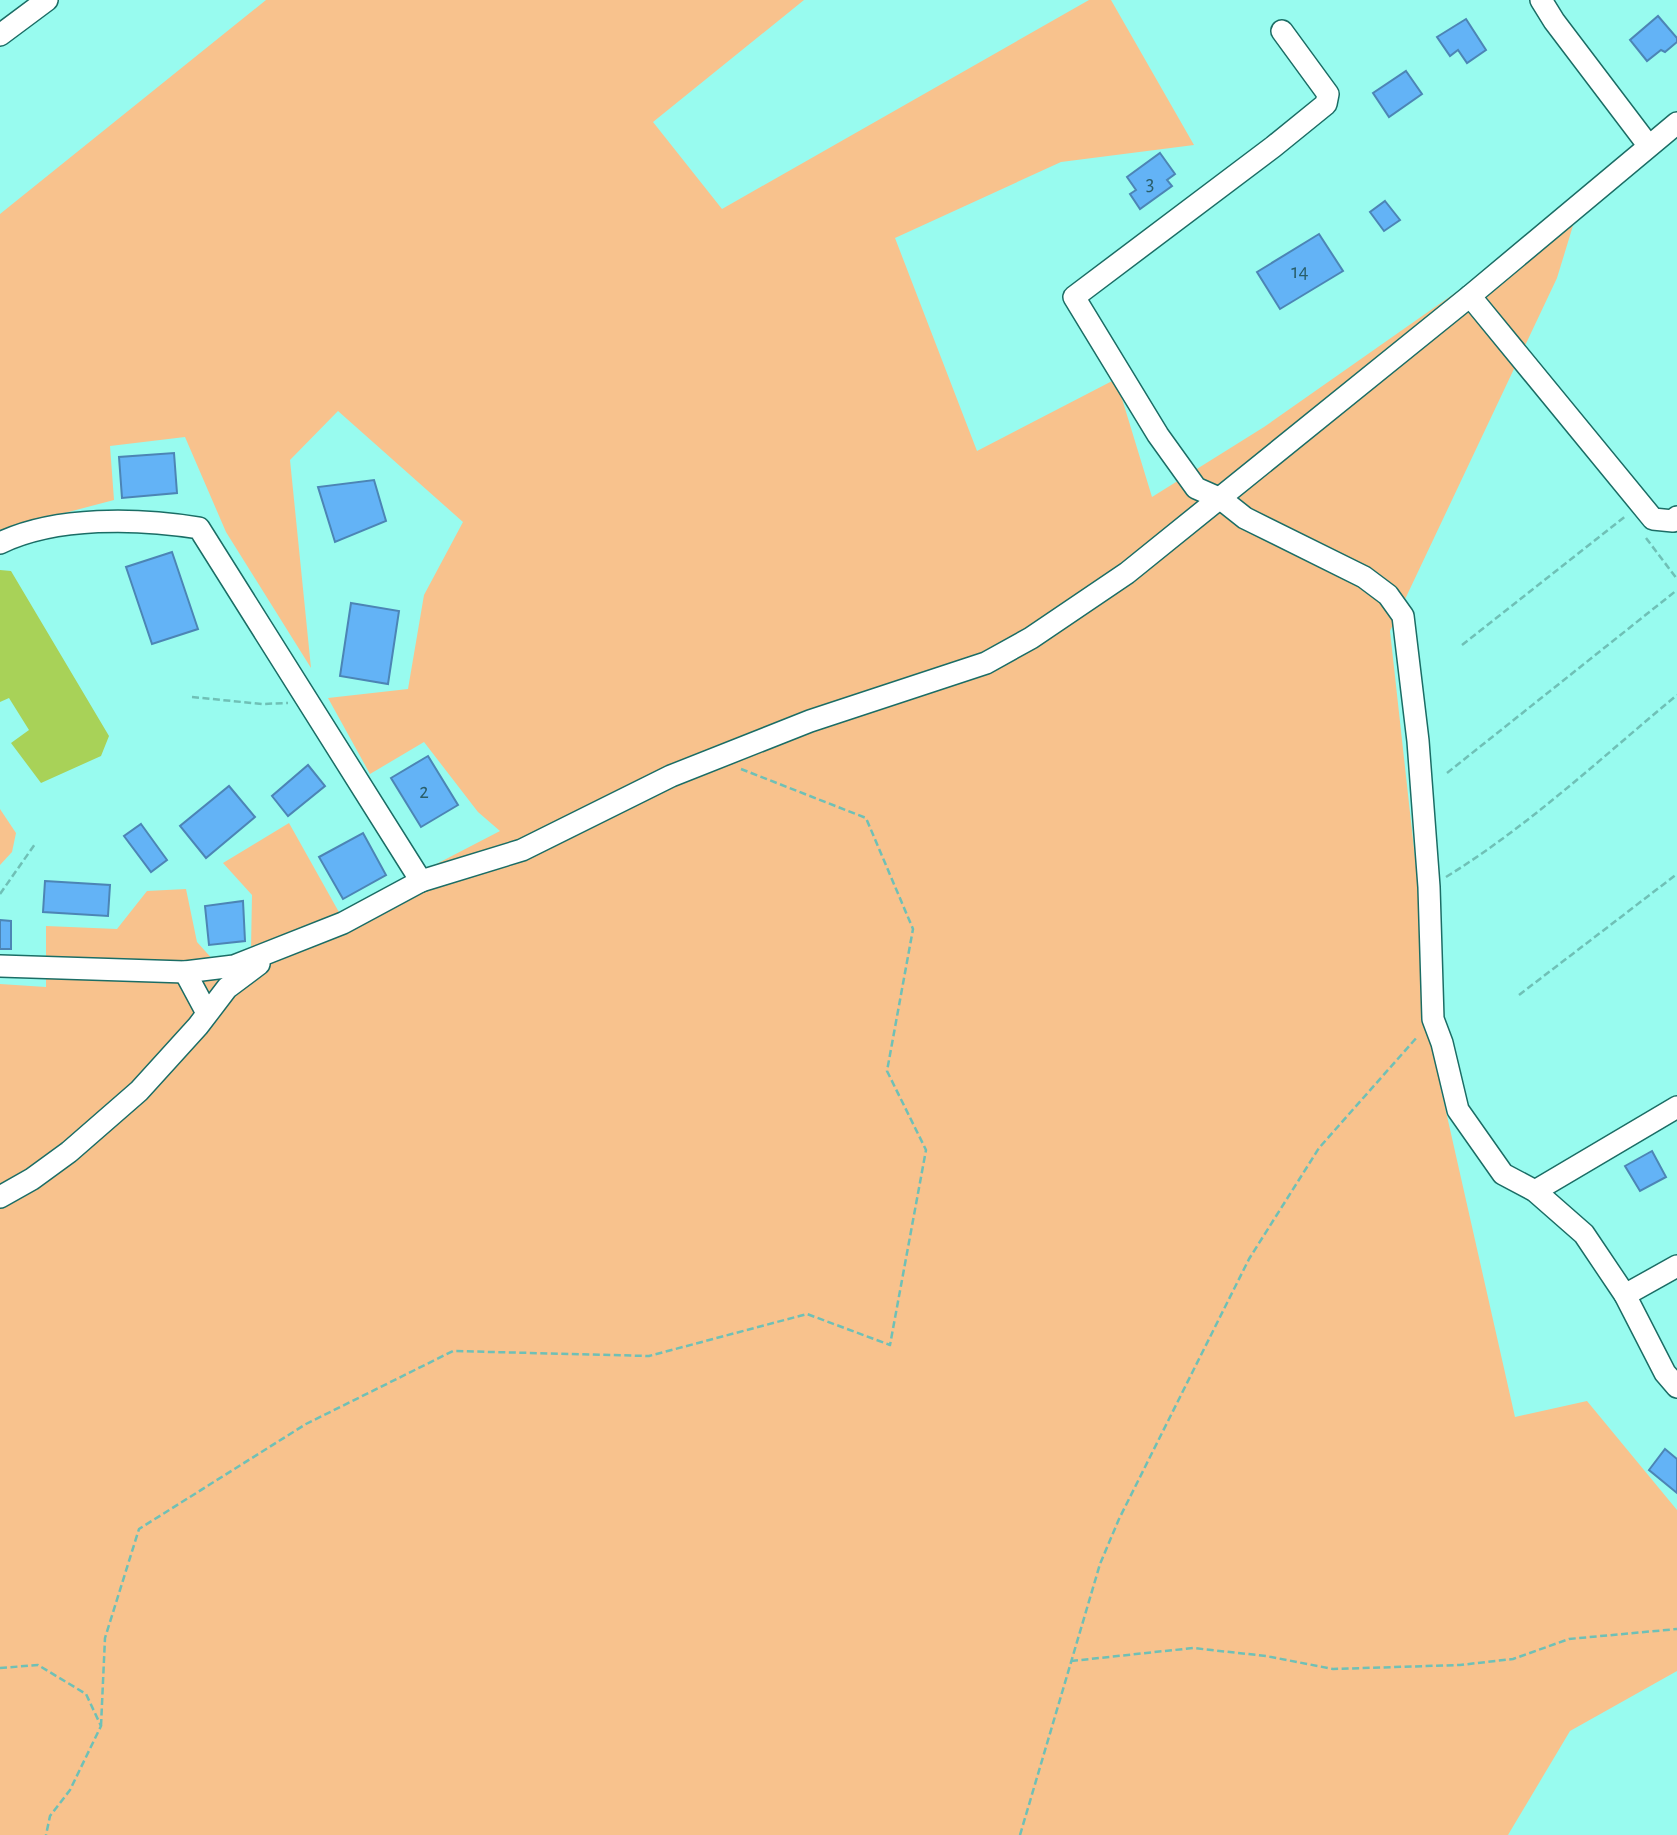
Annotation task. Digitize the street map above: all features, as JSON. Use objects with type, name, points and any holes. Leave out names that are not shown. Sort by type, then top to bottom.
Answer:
[{"type":"street","points":[[0,35],[47,0]]},
{"type":"street","points":[[1541,0],[1554,22],[1648,145]]},
{"type":"street","points":[[1282,32],[1328,94],[1326,104],[1074,297],[1158,435],[1195,488],[1221,499],[1245,518],[1364,577],[1388,595],[1403,616],[1418,741],[1429,887],[1433,1019],[1442,1043],[1458,1110],[1503,1174],[1535,1191],[1584,1234],[1625,1295],[1673,1375]]},
{"type":"street","points":[[0,966],[185,972],[234,966],[343,923],[421,881],[522,850],[671,776],[810,720],[986,663],[1061,619],[1127,573],[1470,296],[1677,123]]},
{"type":"street","points":[[1470,296],[1653,519],[1673,521],[1677,517]]},
{"type":"street","points":[[0,543],[38,528],[72,523],[167,523],[199,528],[421,881]]},
{"type":"street","points":[[0,1197],[32,1179],[69,1152],[139,1091],[227,989],[279,949]]},
{"type":"street","points":[[185,972],[207,1013]]},
{"type":"street","points":[[1535,1191],[1677,1107]]},
{"type":"street","points":[[1625,1295],[1677,1266]]},
{"type":"path","points":[[1462,645],[1628,514]]},
{"type":"path","points":[[1447,773],[1677,590]]},
{"type":"path","points":[[1429,887],[1491,849],[1677,695]]},
{"type":"path","points":[[192,697],[262,704],[309,702]]},
{"type":"path","points":[[46,1835],[50,1816],[70,1790],[101,1726],[105,1637],[139,1529],[306,1424],[453,1351],[649,1356],[807,1314],[890,1345],[926,1150],[887,1071],[913,929],[866,818],[741,769]]},
{"type":"path","points":[[0,894],[35,844]]},
{"type":"path","points":[[1519,995],[1677,874]]},
{"type":"path","points":[[1020,1835],[1100,1564],[1119,1519],[1249,1259],[1320,1147],[1433,1019]]},
{"type":"path","points":[[1071,1661],[1193,1648],[1266,1656],[1333,1669],[1460,1665],[1513,1659],[1569,1639],[1677,1629]]},
{"type":"path","points":[[0,1668],[38,1665],[86,1694],[101,1726]]},
{"type":"shaded area","points":[[266,0],[804,0],[653,122],[722,209],[1089,0],[1111,0],[1194,145],[1061,162],[895,238],[977,451],[1116,379],[1152,497],[1264,427],[1579,206],[1557,278],[1390,631],[1440,1085],[1515,1417],[1587,1401],[1677,1510],[1677,1671],[1570,1731],[1508,1835],[0,1835],[0,984],[46,987],[46,926],[117,929],[147,891],[186,889],[197,942],[215,962],[251,949],[252,895],[223,863],[289,823],[340,914],[500,831],[478,812],[424,742],[370,774],[328,698],[408,689],[424,595],[463,522],[338,411],[290,460],[311,668],[226,532],[185,437],[110,446],[114,500],[0,530],[0,214]]},
{"type":"shaded area","points":[[0,570],[11,571],[109,736],[101,756],[41,783],[11,743],[29,730],[9,698],[0,702]]},
{"type":"shaded area","points":[[0,809],[16,833],[12,852],[0,865]]},
{"type":"building","points":[[1658,16],[1677,38],[1677,42],[1647,61],[1630,40]]},
{"type":"building","points":[[1466,19],[1486,50],[1467,63],[1458,50],[1450,56],[1437,37]]},
{"type":"building","points":[[1406,71],[1422,94],[1389,117],[1373,93]]},
{"type":"building","points":[[1160,153],[1175,174],[1167,180],[1172,186],[1140,209],[1130,194],[1136,190],[1127,177]]},
{"type":"building","points":[[1385,201],[1400,220],[1384,231],[1370,212]]},
{"type":"building","points":[[1319,234],[1343,271],[1280,309],[1257,272]]},
{"type":"building","points":[[174,453],[177,493],[122,498],[119,457]]},
{"type":"building","points":[[374,480],[386,521],[335,542],[318,487]]},
{"type":"building","points":[[172,552],[198,629],[152,644],[126,567]]},
{"type":"building","points":[[351,603],[399,611],[388,684],[340,676]]},
{"type":"building","points":[[428,756],[458,805],[421,827],[391,778]]},
{"type":"building","points":[[308,765],[325,786],[288,816],[272,796]]},
{"type":"building","points":[[229,786],[255,817],[206,858],[180,826]]},
{"type":"building","points":[[141,824],[167,860],[151,872],[124,836]]},
{"type":"building","points":[[363,833],[386,875],[343,899],[319,857]]},
{"type":"building","points":[[45,881],[110,885],[108,916],[43,912]]},
{"type":"building","points":[[243,901],[245,941],[209,945],[205,906]]},
{"type":"building","points":[[0,920],[11,921],[11,949],[0,949]]},
{"type":"building","points":[[1652,1151],[1666,1177],[1640,1191],[1625,1166]]},
{"type":"building","points":[[1665,1449],[1677,1459],[1677,1493],[1649,1470]]}]
